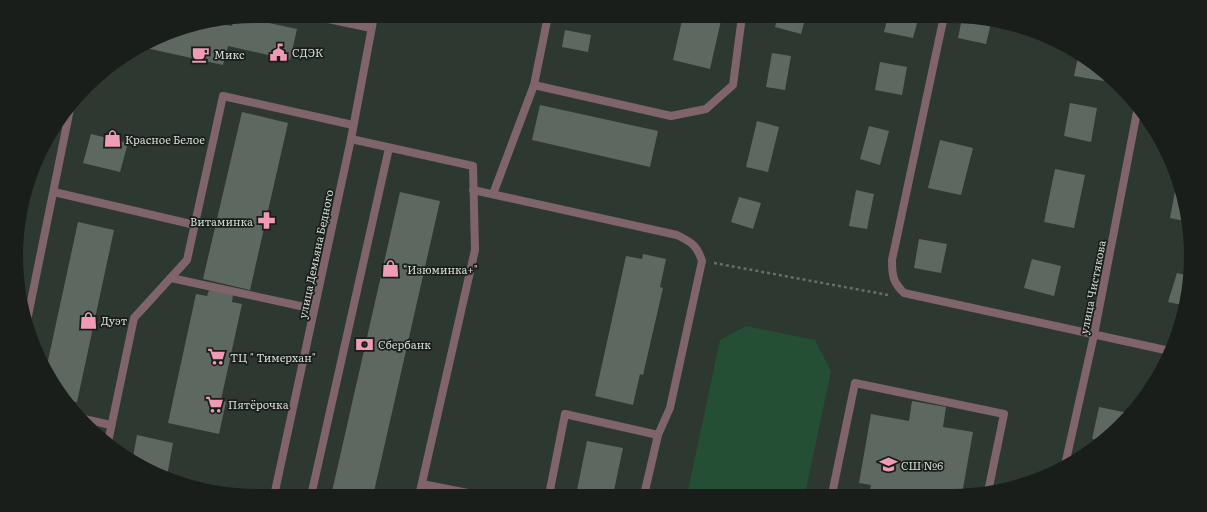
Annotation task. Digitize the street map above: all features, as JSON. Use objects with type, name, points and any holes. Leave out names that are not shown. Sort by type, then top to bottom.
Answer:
[{"type":"street","points":[[347,23],[371,28]]},
{"type":"street","name":"улица Демьяна Бедного","points":[[275,489],[351,139],[372,23]]},
{"type":"street","points":[[493,194],[534,85],[547,23]]},
{"type":"street","points":[[534,85],[670,116],[706,109],[733,86],[741,23]]},
{"type":"street","points":[[943,23],[892,260],[892,274],[895,284],[904,293],[1164,350]]},
{"type":"street","points":[[109,437],[134,318],[187,260],[223,96],[353,125]]},
{"type":"street","name":"улица Чистякова","points":[[1066,459],[1094,335],[1136,115]]},
{"type":"street","points":[[29,310],[69,118]]},
{"type":"street","points":[[351,139],[473,166],[475,250],[421,489]]},
{"type":"street","points":[[313,489],[389,148]]},
{"type":"street","points":[[473,190],[676,235],[691,242],[699,252],[702,261],[670,408],[658,436],[645,489]]},
{"type":"street","points":[[54,192],[195,225]]},
{"type":"street","points":[[171,278],[314,309]]},
{"type":"street","points":[[833,489],[855,383],[1004,414],[989,486]]},
{"type":"street","points":[[550,489],[564,414],[658,436]]},
{"type":"street","points":[[90,420],[111,425]]},
{"type":"street","points":[[422,484],[447,489]]},
{"type":"path","points":[[702,261],[890,296],[904,293]]},
{"type":"green space","points":[[746,326],[815,340],[831,371],[806,489],[688,489],[720,340]]},
{"type":"building","points":[[241,23],[269,23],[297,29],[290,60],[228,46],[223,65],[149,49],[181,35],[211,27],[226,25],[232,26],[233,24]]},
{"type":"building","points":[[681,23],[720,23],[710,69],[673,60]]},
{"type":"building","points":[[776,23],[804,23],[801,34],[775,27]]},
{"type":"building","points":[[886,23],[917,23],[913,38],[884,32]]},
{"type":"building","points":[[961,23],[990,26],[986,44],[958,38]]},
{"type":"building","points":[[565,30],[591,35],[588,52],[562,47]]},
{"type":"building","points":[[772,53],[791,56],[785,90],[766,87]]},
{"type":"building","points":[[1077,60],[1104,81],[1074,76]]},
{"type":"building","points":[[880,62],[907,67],[902,95],[875,90]]},
{"type":"building","points":[[1070,103],[1097,108],[1091,142],[1064,136]]},
{"type":"building","points":[[540,105],[658,131],[650,167],[532,140]]},
{"type":"building","points":[[242,112],[288,123],[250,290],[203,279]]},
{"type":"building","points":[[757,121],[779,127],[768,172],[746,167]]},
{"type":"building","points":[[869,126],[889,131],[880,165],[860,159]]},
{"type":"building","points":[[91,134],[128,143],[120,172],[83,163]]},
{"type":"building","points":[[940,140],[973,148],[961,195],[928,188]]},
{"type":"building","points":[[1055,169],[1085,175],[1074,228],[1044,222]]},
{"type":"building","points":[[856,190],[874,194],[867,229],[849,226]]},
{"type":"building","points":[[400,192],[440,201],[375,489],[333,489]]},
{"type":"building","points":[[1175,192],[1181,220],[1170,218]]},
{"type":"building","points":[[739,197],[761,203],[753,229],[731,222]]},
{"type":"building","points":[[78,222],[114,230],[77,402],[74,402],[71,398],[48,361]]},
{"type":"building","points":[[919,239],[947,244],[941,273],[914,268]]},
{"type":"building","points":[[643,254],[666,259],[660,287],[663,288],[643,375],[640,374],[633,405],[595,396],[626,256],[642,259]]},
{"type":"building","points":[[1032,259],[1061,266],[1054,296],[1024,288]]},
{"type":"building","points":[[1177,273],[1184,274],[1179,304],[1168,302]]},
{"type":"building","points":[[209,290],[233,295],[232,302],[242,304],[221,400],[226,402],[219,434],[168,423],[196,294],[207,296]]},
{"type":"building","points":[[912,401],[946,407],[943,427],[973,432],[963,489],[870,489],[871,485],[859,483],[871,414],[909,421]]},
{"type":"building","points":[[1099,407],[1124,412],[1105,431],[1095,440],[1092,439]]},
{"type":"building","points":[[137,435],[173,443],[168,471],[133,454]]},
{"type":"building","points":[[587,441],[623,448],[614,489],[577,489]]},
{"type":"place","name":"СДЭК","points":[[279,52]]},
{"type":"place","name":"Микс","points":[[201,54]]},
{"type":"place","name":"Красное Белое","points":[[112,139]]},
{"type":"place","name":"Витаминка","points":[[266,221]]},
{"type":"place","name":"\"Изюминка+\"","points":[[390,269]]},
{"type":"place","name":"Дуэт","points":[[88,320]]},
{"type":"place","name":"Сбербанк","points":[[365,344]]},
{"type":"place","name":"ТЦ \" Тимерхан\"","points":[[217,357]]},
{"type":"place","name":"Пятёрочка","points":[[215,404]]},
{"type":"place","name":"СШ №6","points":[[888,465]]}]
